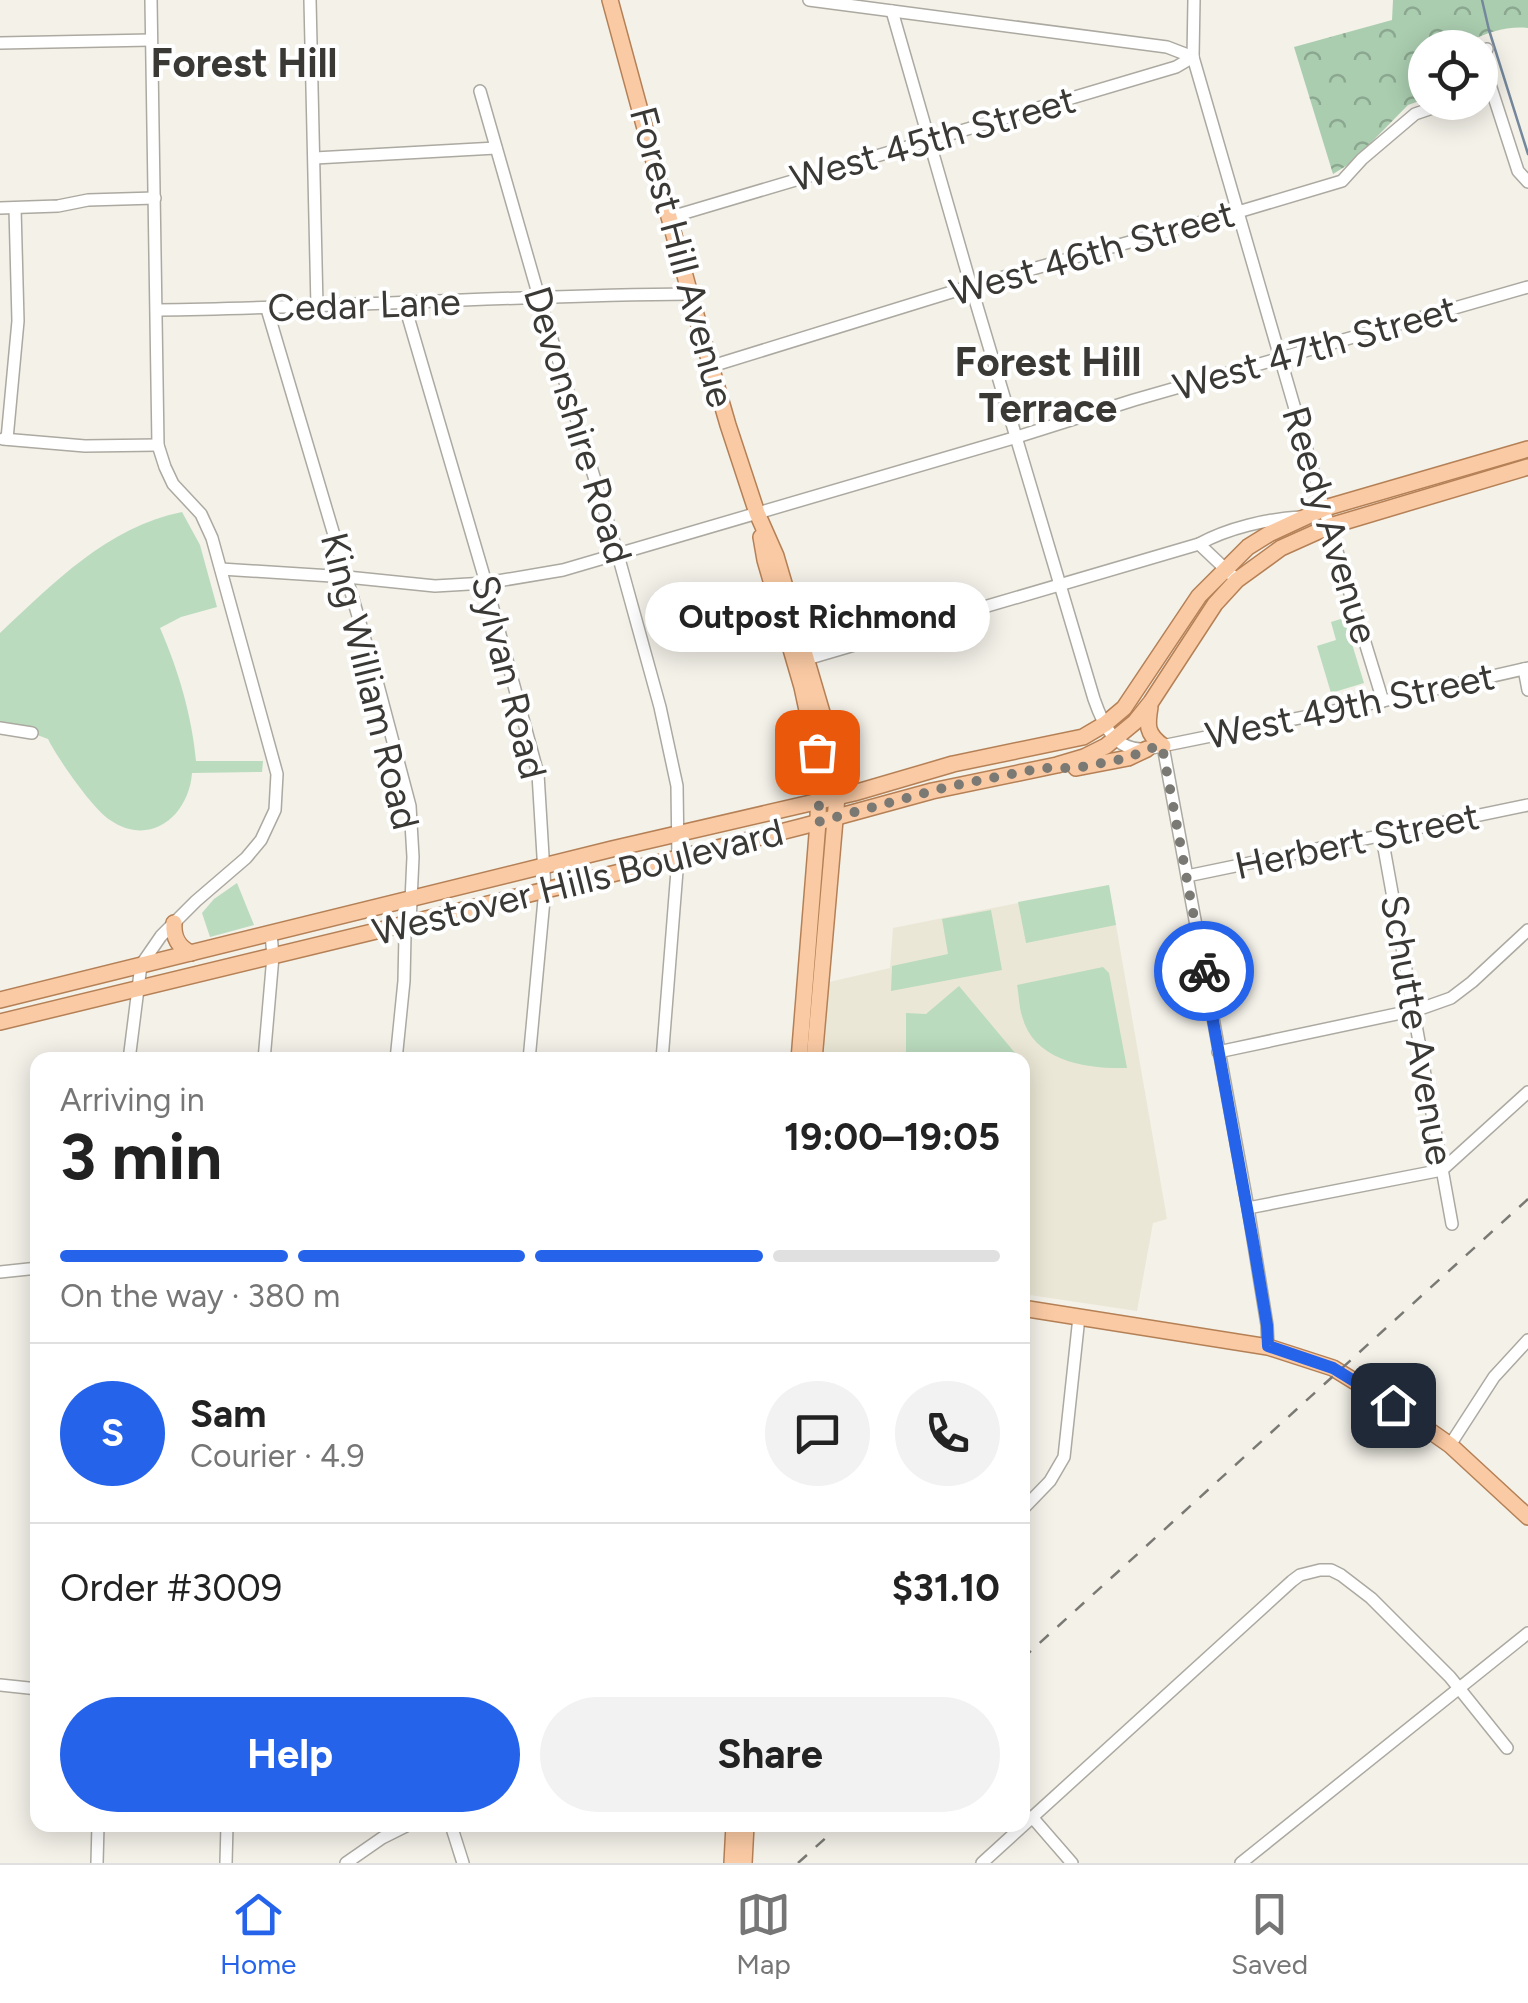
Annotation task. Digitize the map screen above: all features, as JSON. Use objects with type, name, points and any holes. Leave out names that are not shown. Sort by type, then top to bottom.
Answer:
[{"type":"main road","name":"Forest Hill Avenue","points":[[610,0],[690,294],[757,513],[776,556],[817,752],[820,802],[800,1052]]},
{"type":"main road","name":"Westover Hills Boulevard","points":[[0,1022],[678,858],[932,791],[1084,757],[1116,739],[1151,702],[1248,547],[1324,508],[1528,448]]},
{"type":"main road","name":"Westover Hills Boulevard","points":[[0,1000],[820,802],[953,764],[1076,739],[1106,724],[1131,699],[1199,596],[1231,574],[1330,526],[1528,467]]},
{"type":"main road","name":"Forest Hill Avenue","points":[[800,661],[834,758],[837,797],[815,1052]]},
{"type":"main road","points":[[1042,768],[1067,770],[1128,758],[1155,747],[1148,731],[1151,702]]},
{"type":"main road","points":[[174,923],[176,940],[190,953]]},
{"type":"main road","points":[[1030,1309],[1268,1346],[1333,1368],[1450,1445],[1528,1516]]},
{"type":"main road","points":[[735,1832],[740,1861]]},
{"type":"main road","points":[[740,1861],[745,1832]]},
{"type":"street","points":[[130,1052],[141,965],[161,936],[261,840],[276,810],[277,774],[212,538],[201,514],[173,484],[158,446],[152,0]]},
{"type":"street","points":[[310,0],[317,306]]},
{"type":"street","points":[[809,0],[1167,47],[1193,57]]},
{"type":"street","name":"Reedy Avenue","points":[[1194,0],[1193,57],[1383,701]]},
{"type":"street","points":[[892,11],[1094,699],[1116,739]]},
{"type":"street","points":[[0,42],[151,40]]},
{"type":"street","name":"West 45th Street","points":[[671,217],[1176,67],[1193,57]]},
{"type":"street","name":"Devonshire Road","points":[[480,91],[618,555],[677,786],[678,858],[663,1052]]},
{"type":"street","name":"West 46th Street","points":[[712,366],[970,286],[1342,181],[1408,120]]},
{"type":"street","points":[[1497,120],[1518,172],[1528,182]]},
{"type":"street","points":[[314,158],[496,148]]},
{"type":"street","points":[[0,208],[154,198]]},
{"type":"street","points":[[15,208],[18,321],[3,439],[85,446],[158,446]]},
{"type":"street","name":"West 47th Street","points":[[221,570],[434,586],[486,583],[563,570],[1528,287]]},
{"type":"street","name":"Cedar Lane","points":[[158,310],[268,310],[690,294]]},
{"type":"street","name":"Sylvan Road","points":[[404,303],[538,774],[546,889],[530,1052]]},
{"type":"street","name":"King William Road","points":[[268,310],[410,806],[410,923],[405,935],[397,1052]]},
{"type":"street","points":[[800,661],[1266,521],[1304,516]]},
{"type":"street","points":[[1199,544],[1231,574]]},
{"type":"street","points":[[1526,668],[1528,690]]},
{"type":"street","name":"West 49th Street","points":[[1116,739],[1127,748],[1155,747],[1526,668]]},
{"type":"street","points":[[0,728],[32,733]]},
{"type":"street","points":[[1155,747],[1186,876],[1248,1208],[1268,1346]]},
{"type":"street","name":"Herbert Street","points":[[1186,876],[1528,805]]},
{"type":"street","name":"Schutte Avenue","points":[[1382,837],[1452,1224]]},
{"type":"street","points":[[1218,1052],[1414,1010],[1450,998],[1528,930]]},
{"type":"street","points":[[265,1052],[273,956],[271,934]]},
{"type":"street","points":[[1248,1208],[1442,1170],[1528,1092]]},
{"type":"street","points":[[0,1272],[30,1269]]},
{"type":"street","points":[[1030,1502],[1050,1481],[1064,1457],[1079,1318]]},
{"type":"street","points":[[1450,1445],[1494,1377],[1528,1340]]},
{"type":"street","points":[[1072,1863],[1032,1817],[1300,1575],[1331,1570],[1371,1598],[1460,1689],[1507,1748]]},
{"type":"street","points":[[1241,1863],[1528,1633]]},
{"type":"street","points":[[0,1686],[30,1688]]},
{"type":"street","points":[[98,1832],[98,1863]]},
{"type":"street","points":[[226,1863],[227,1832]]},
{"type":"street","points":[[346,1863],[394,1832]]},
{"type":"street","points":[[453,1832],[463,1863]]},
{"type":"street","points":[[982,1863],[1016,1832]]},
{"type":"shaded area","points":[[1109,885],[1167,1219],[1153,1223],[1137,1311],[1030,1295],[1030,1052],[823,1052],[829,982],[890,968],[893,928]]},
{"type":"green space","points":[[1393,0],[1528,0],[1528,28],[1408,30],[1408,105],[1351,163],[1333,174],[1294,47],[1392,20]]},
{"type":"green space","points":[[182,512],[200,545],[217,607],[181,617],[160,628],[183,693],[196,761],[263,761],[262,772],[192,773],[184,802],[176,814],[153,829],[125,828],[94,805],[48,739],[32,733],[0,734],[0,633],[83,559],[130,530]]},
{"type":"green space","points":[[1344,618],[1364,683],[1331,693],[1317,646],[1336,640],[1331,622]]},
{"type":"green space","points":[[237,883],[254,925],[210,937],[202,913]]},
{"type":"green space","points":[[1109,885],[1116,925],[1026,943],[1018,902]]},
{"type":"green space","points":[[991,910],[1002,970],[891,991],[892,966],[948,954],[942,919]]},
{"type":"green space","points":[[1103,967],[1109,973],[1127,1068],[1079,1064],[1050,1053],[1028,1031],[1021,1012],[1017,985]]},
{"type":"green space","points":[[959,986],[1014,1052],[906,1052],[906,1013],[926,1014]]},
{"type":"waterway","points":[[1482,0],[1528,154]]},
{"type":"railway","points":[[1030,1652],[1528,1199]]},
{"type":"railway","points":[[798,1863],[832,1832]]},
{"type":"way so far","points":[[817,752],[818,822],[947,787],[1042,768],[1067,770],[1128,758],[1162,746],[1204,971]]},
{"type":"place","name":"Outpost Richmond","points":[[817,752]]},
{"type":"district","name":"Forest Hill","points":[[244,63]]},
{"type":"district","name":"Forest Hill Terrace","points":[[1048,385]]},
{"type":"route","points":[[1204,971],[1268,1346],[1333,1368],[1393,1405]]}]
